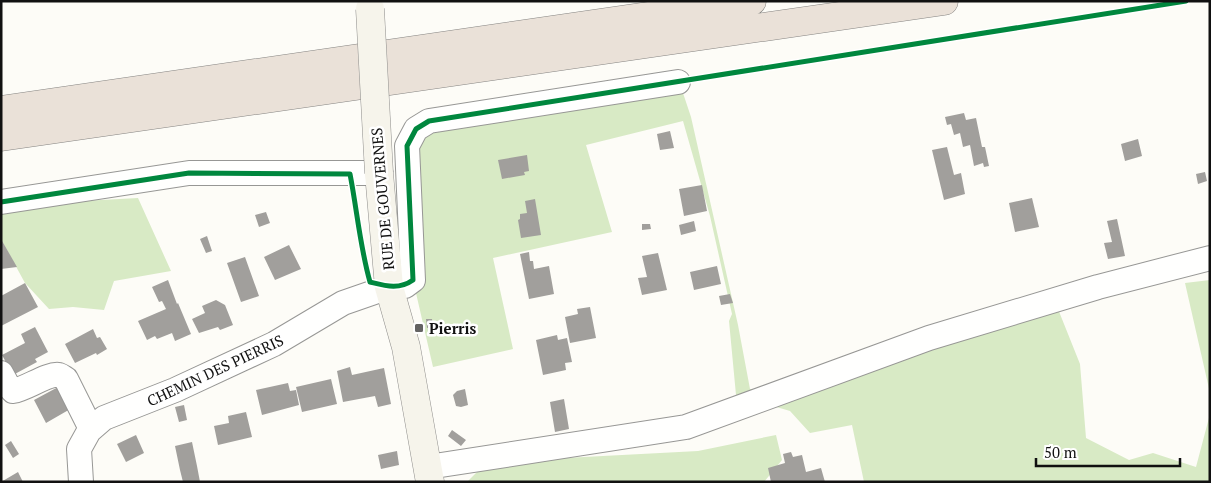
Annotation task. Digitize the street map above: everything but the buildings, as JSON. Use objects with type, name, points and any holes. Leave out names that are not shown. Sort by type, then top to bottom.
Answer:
[{"type":"highway","points":[[1,110],[752,1]]},
{"type":"highway","points":[[1,137],[944,1]]},
{"type":"street","name":"RUE DE GOUVERNES","points":[[369,5],[379,173],[389,287],[406,346],[429,474]]},
{"type":"street","name":"CHEMIN DES PIERRIS","points":[[81,482],[79,449],[92,429],[104,418],[175,390],[274,344],[343,303],[389,287],[404,286],[413,280],[407,146],[416,129],[429,121],[678,82]]},
{"type":"street","points":[[1,202],[189,173],[379,173]]},
{"type":"street","points":[[429,474],[686,427],[929,338],[1098,287],[1210,258]]},
{"type":"street","points":[[1,373],[7,384],[14,391],[22,390],[50,376],[59,375],[66,379],[92,429]]},
{"type":"green space","points":[[681,87],[691,117],[738,325],[750,389],[815,389],[1058,309],[1080,364],[1086,438],[1129,460],[1153,453],[1196,467],[1210,414],[1210,482],[864,482],[852,425],[810,433],[790,411],[736,395],[729,321],[732,314],[710,216],[683,121],[586,145],[612,232],[493,258],[513,349],[433,367],[413,280],[409,161],[434,126]]},
{"type":"green space","points":[[138,198],[171,271],[114,281],[104,310],[73,307],[49,309],[25,283],[1,239],[1,211],[64,202]]},
{"type":"green space","points":[[1210,280],[1210,393],[1185,283]]},
{"type":"green space","points":[[776,435],[782,460],[764,482],[467,482],[487,462],[698,451]]},
{"type":"cycle path","points":[[1,202],[189,173],[350,174],[361,242],[370,282],[387,286],[403,285],[413,280],[407,146],[416,129],[429,121],[1186,1]]},
{"type":"place","name":"Pierris","points":[[419,328]]}]
